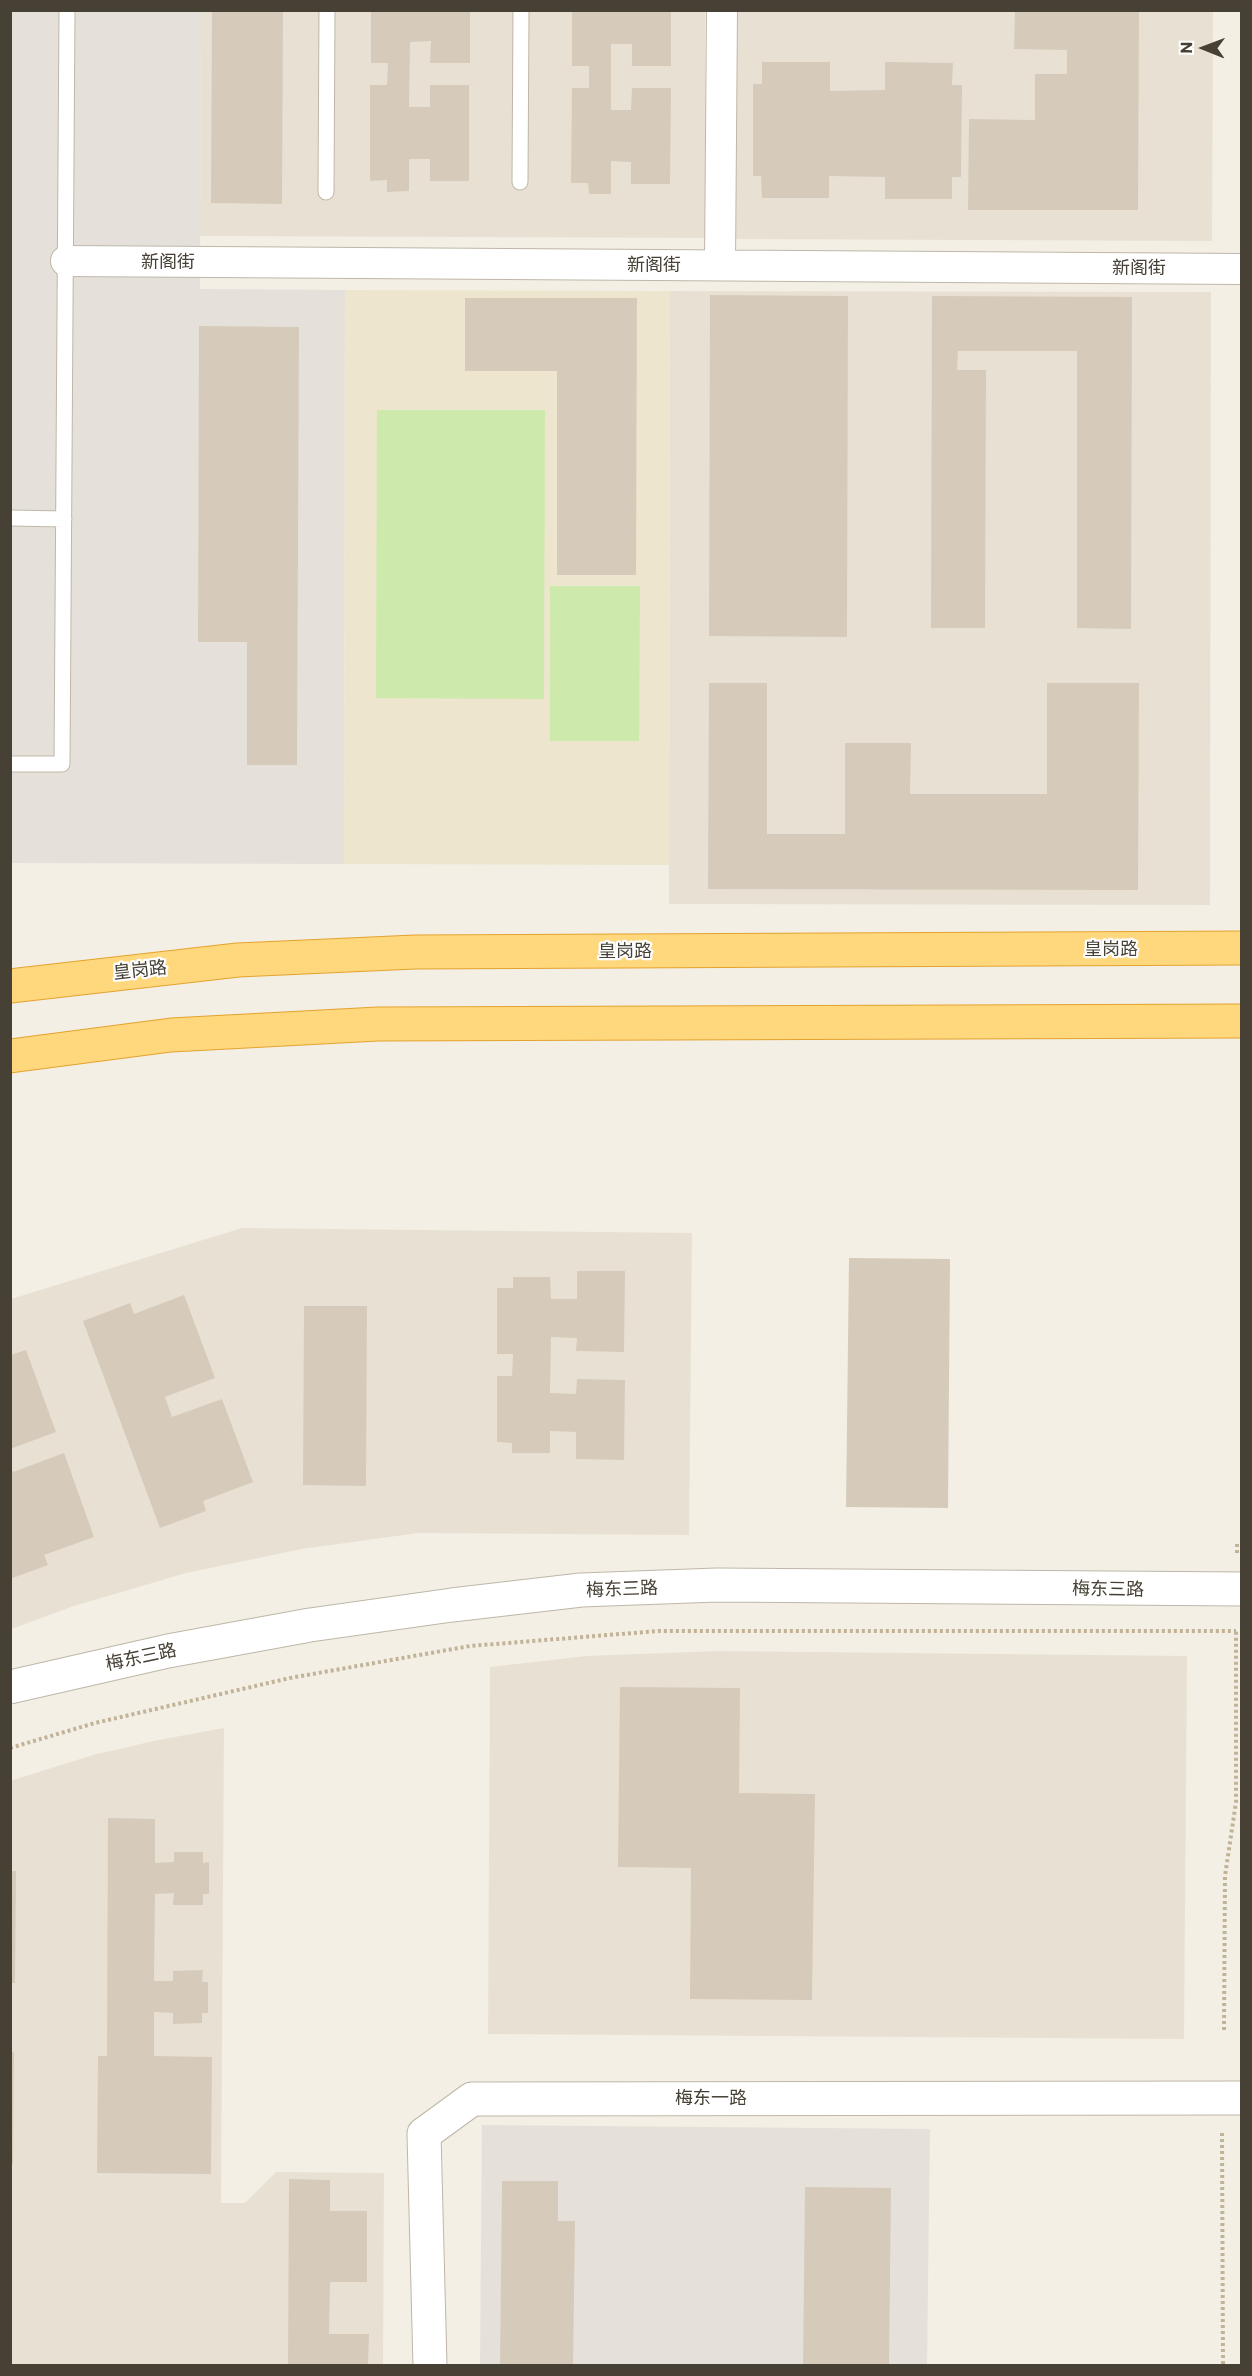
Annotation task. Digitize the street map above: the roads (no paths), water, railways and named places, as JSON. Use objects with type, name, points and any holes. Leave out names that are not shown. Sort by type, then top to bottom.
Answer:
[{"type":"highway","name":"皇岗路","points":[[10,986],[238,960],[415,952],[1242,948]]},
{"type":"highway","points":[[10,1056],[171,1035],[378,1024],[1242,1021]]},
{"type":"street","points":[[720,265],[722,10]]},
{"type":"street","name":"新阁街","points":[[66,261],[1242,269]]},
{"type":"street","name":"梅东三路","points":[[10,1687],[168,1651],[310,1625],[581,1590],[717,1585],[1242,1589]]},
{"type":"street","name":"梅东一路","points":[[430,2366],[424,2134],[472,2099],[1242,2098]]},
{"type":"lane","points":[[10,764],[62,764],[67,10]]},
{"type":"lane","points":[[326,192],[327,10]]},
{"type":"lane","points":[[520,182],[521,10]]},
{"type":"lane","points":[[10,518],[64,519]]}]
